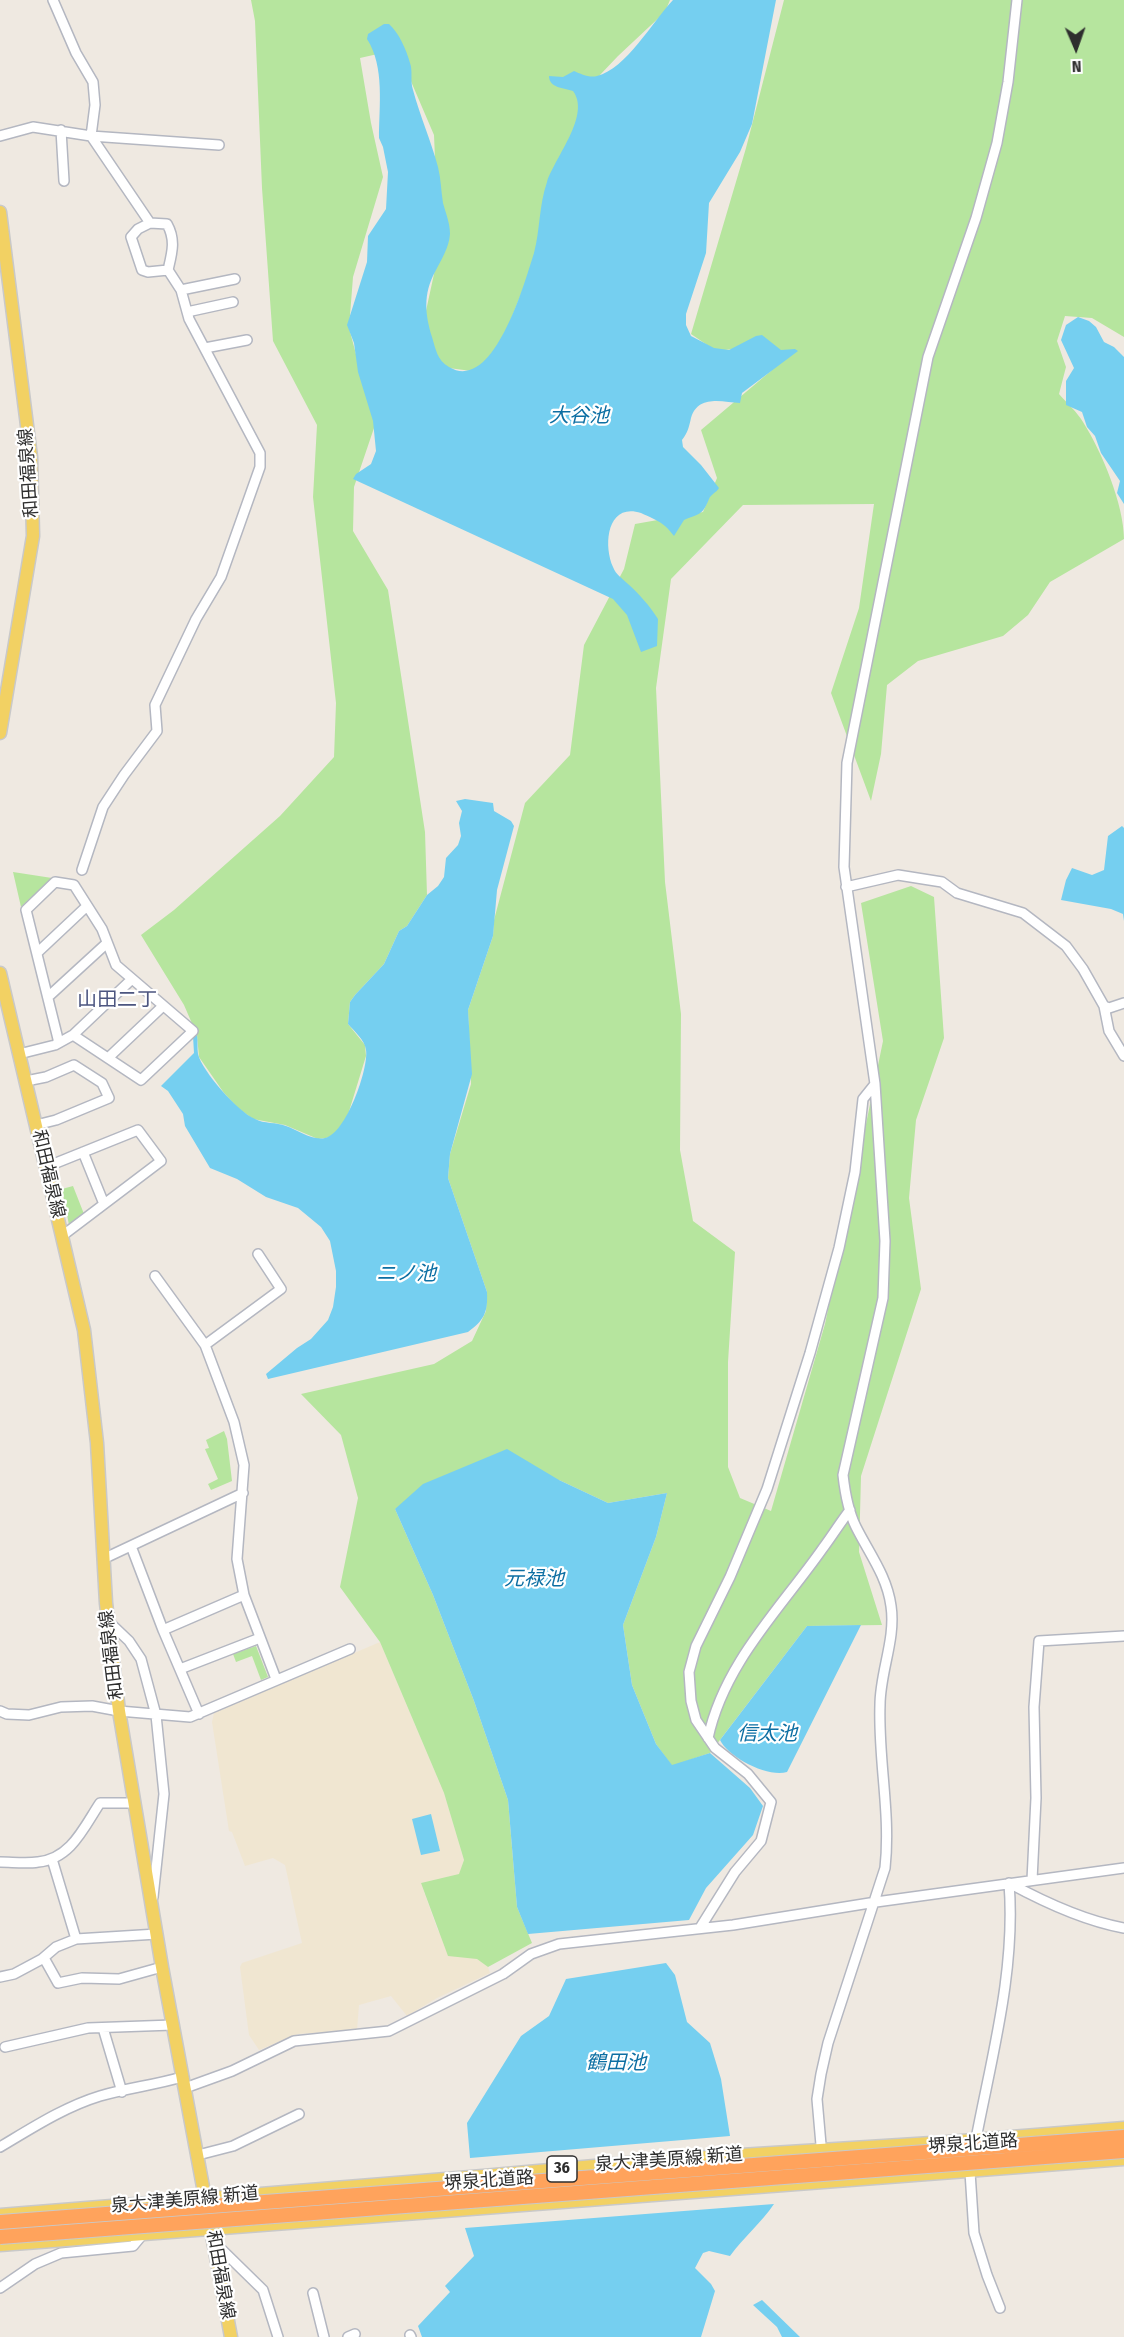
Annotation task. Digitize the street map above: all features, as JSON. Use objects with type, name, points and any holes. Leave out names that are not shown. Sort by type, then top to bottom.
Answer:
[{"type":"highway","name":"堺泉北道路","points":[[0,2222],[1124,2136]]},
{"type":"highway","name":"堺泉北道路","points":[[0,2237],[1124,2151]]},
{"type":"main road","name":"和田福泉線","points":[[0,212],[6,301],[30,457],[33,536],[0,733]]},
{"type":"main road","name":"和田福泉線","points":[[0,973],[86,1338],[97,1443],[108,1621],[119,1712],[162,1967],[231,2337]]},
{"type":"main road","name":"泉大津美原線 新道","points":[[0,2215],[661,2160],[1124,2128]]},
{"type":"main road","name":"泉大津美原線 新道","points":[[0,2245],[1124,2159]]},
{"type":"street","points":[[53,0],[76,53],[93,82],[95,105],[91,136],[150,223]]},
{"type":"street","points":[[825,2182],[820,2150],[817,2098],[820,2074],[885,1868],[888,1838],[880,1704],[883,1670],[892,1629],[891,1605],[882,1574],[855,1526],[845,1497],[843,1475],[883,1298],[885,1241],[875,1084],[846,887],[844,826],[847,763],[928,357],[976,218],[997,143],[1008,82],[1017,0]]},
{"type":"street","points":[[0,136],[33,127],[91,136],[219,145]]},
{"type":"street","points":[[61,130],[64,181]]},
{"type":"street","points":[[82,870],[103,807],[157,731],[155,705],[196,619],[221,577],[260,467],[260,453],[187,312],[181,290],[168,270],[173,250],[173,234],[167,224],[150,223],[138,229],[131,237],[142,270],[148,272],[168,270]]},
{"type":"street","points":[[181,290],[236,279]]},
{"type":"street","points":[[187,312],[233,302]]},
{"type":"street","points":[[205,348],[247,340]]},
{"type":"street","points":[[846,887],[898,875],[942,882],[957,893],[1023,913],[1066,946],[1083,969],[1104,1006],[1109,1030],[1124,1056]]},
{"type":"street","points":[[59,1043],[26,910],[55,882],[74,885],[102,929],[116,965],[193,1031],[141,1080],[73,1035]]},
{"type":"street","points":[[37,953],[87,906]]},
{"type":"street","points":[[48,997],[107,943]]},
{"type":"street","points":[[19,1054],[59,1043],[73,1035],[132,979]]},
{"type":"street","points":[[1104,1006],[1109,1008],[1124,1003]]},
{"type":"street","points":[[108,1058],[164,1006]]},
{"type":"street","points":[[26,1081],[46,1077],[74,1065],[102,1083],[109,1098],[56,1120],[36,1125]]},
{"type":"street","points":[[700,1928],[735,1872],[761,1841],[771,1802],[748,1774],[715,1748],[696,1720],[691,1701],[689,1672],[693,1655],[755,1520],[810,1353],[839,1248],[855,1172],[863,1099],[875,1084]]},
{"type":"street","points":[[46,1167],[138,1130],[161,1161],[62,1236]]},
{"type":"street","points":[[83,1152],[104,1204]]},
{"type":"street","points":[[205,1345],[281,1289],[258,1254]]},
{"type":"street","points":[[155,1276],[205,1345],[234,1422],[244,1466],[237,1559],[244,1595],[276,1679]]},
{"type":"street","points":[[103,1559],[243,1492]]},
{"type":"street","points":[[708,1738],[712,1722],[726,1690],[753,1639],[823,1549],[850,1510]]},
{"type":"street","points":[[130,1546],[199,1714]]},
{"type":"street","points":[[163,1630],[244,1595]]},
{"type":"street","points":[[108,1621],[129,1641],[141,1659],[156,1715],[164,1794],[152,1908]]},
{"type":"street","points":[[1032,1880],[1036,1798],[1034,1707],[1039,1641],[1124,1636]]},
{"type":"street","points":[[180,1669],[260,1638]]},
{"type":"street","points":[[0,1711],[7,1714],[29,1715],[61,1707],[93,1706],[119,1712],[190,1717],[350,1649]]},
{"type":"street","points":[[0,1862],[39,1862],[58,1857],[72,1846],[100,1803],[134,1803]]},
{"type":"street","points":[[52,1859],[76,1940]]},
{"type":"street","points":[[0,2147],[66,2109],[101,2096],[184,2082],[231,2071],[294,2041],[389,2031],[502,1974],[531,1954],[559,1944],[733,1925],[876,1902],[1124,1868]]},
{"type":"street","points":[[1010,1883],[1055,1905],[1124,1928]]},
{"type":"street","points":[[976,2139],[1010,1955],[1010,1883]]},
{"type":"street","points":[[0,1977],[15,1974],[44,1958],[56,1947],[76,1940],[157,1934]]},
{"type":"street","points":[[44,1958],[58,1983],[82,1978],[119,1979],[162,1967]]},
{"type":"street","points":[[5,2047],[88,2028],[173,2025]]},
{"type":"street","points":[[104,2028],[122,2092]]},
{"type":"street","points":[[198,2155],[233,2146],[299,2114]]},
{"type":"street","points":[[970,2172],[974,2233],[1000,2308]]},
{"type":"street","points":[[0,2288],[36,2264],[61,2253],[133,2246],[143,2234]]},
{"type":"street","points":[[214,2242],[263,2290],[278,2337]]},
{"type":"street","points":[[313,2293],[324,2337]]},
{"type":"shaded area","points":[[380,1642],[444,1793],[464,1860],[460,1874],[421,1883],[438,1931],[488,1967],[490,1973],[437,1998],[407,2016],[391,1996],[359,2005],[357,2030],[298,2034],[259,2050],[249,2035],[240,1967],[242,1963],[302,1943],[285,1865],[273,1858],[245,1866],[232,1832],[229,1831],[212,1722],[214,1713]]},
{"type":"green space","points":[[251,0],[670,0],[665,12],[581,95],[581,143],[502,342],[479,372],[441,367],[424,320],[439,251],[434,135],[404,65],[391,51],[360,58],[383,177],[353,277],[349,328],[375,425],[354,487],[353,531],[388,590],[425,832],[427,895],[407,926],[399,931],[384,964],[350,1002],[348,1024],[365,1045],[366,1056],[347,1118],[334,1135],[318,1139],[285,1125],[253,1119],[238,1108],[224,1093],[199,1057],[197,1035],[184,1005],[141,935],[174,910],[280,816],[334,757],[336,703],[313,497],[317,425],[273,341],[262,188],[255,21]]},
{"type":"green space","points":[[784,0],[1124,0],[1124,337],[1092,318],[1065,316],[1057,341],[1066,367],[1059,394],[1083,422],[1104,463],[1116,495],[1124,539],[1050,582],[1028,615],[1003,636],[918,661],[887,685],[881,754],[871,801],[831,693],[859,608],[874,504],[743,505],[671,579],[656,688],[665,882],[681,1014],[680,1150],[693,1221],[735,1252],[728,1362],[728,1467],[740,1498],[771,1511],[825,1324],[883,1041],[861,903],[911,886],[934,897],[944,1038],[916,1120],[909,1198],[921,1289],[861,1476],[859,1552],[882,1625],[807,1626],[710,1753],[672,1766],[656,1744],[632,1685],[623,1625],[656,1537],[667,1493],[608,1503],[559,1480],[395,1509],[433,1595],[474,1701],[508,1800],[517,1907],[532,1943],[488,1967],[477,1959],[448,1956],[421,1883],[459,1874],[464,1860],[444,1793],[380,1642],[340,1587],[358,1498],[341,1435],[301,1394],[434,1364],[472,1341],[486,1311],[487,1292],[448,1178],[450,1154],[471,1084],[468,1010],[493,936],[494,920],[525,803],[570,755],[584,645],[624,569],[635,524],[703,512],[717,478],[701,430],[772,370],[760,346],[716,351],[691,334],[746,148]]},
{"type":"green space","points":[[13,872],[52,878],[21,907]]},
{"type":"green space","points":[[73,1186],[84,1214],[69,1225],[62,1189]]},
{"type":"green space","points":[[224,1431],[232,1481],[211,1490],[208,1484],[218,1479],[205,1449],[209,1448],[206,1440]]},
{"type":"green space","points":[[256,1646],[268,1677],[261,1680],[252,1656],[236,1662],[233,1654]]},
{"type":"water","name":"大谷池","points":[[673,0],[776,0],[752,124],[740,152],[709,203],[706,253],[686,314],[686,325],[691,336],[714,348],[729,350],[762,335],[781,350],[795,349],[798,351],[742,393],[740,403],[705,402],[694,410],[682,440],[683,447],[719,488],[710,497],[702,511],[684,520],[674,536],[657,520],[630,511],[615,519],[610,528],[608,548],[613,567],[617,574],[644,600],[658,619],[657,646],[641,652],[627,615],[613,599],[353,479],[356,474],[371,464],[376,451],[373,421],[358,372],[354,343],[347,325],[367,262],[368,236],[386,209],[388,172],[379,138],[379,74],[373,50],[367,39],[368,34],[384,24],[389,24],[402,42],[410,63],[412,87],[438,167],[443,203],[450,230],[446,249],[428,288],[426,304],[428,320],[439,358],[449,367],[465,371],[480,365],[505,331],[534,253],[547,182],[575,124],[578,112],[573,91],[554,85],[549,76],[563,77],[574,71],[594,76],[608,72],[629,54]]},
{"type":"water","points":[[1078,317],[1089,321],[1096,327],[1104,342],[1114,347],[1124,357],[1124,504],[1117,493],[1120,481],[1101,453],[1082,412],[1066,405],[1066,381],[1074,368],[1061,340],[1066,325]]},
{"type":"water","name":"ニノ池","points":[[465,799],[493,803],[494,811],[511,821],[514,826],[497,890],[493,936],[468,1010],[472,1074],[450,1154],[448,1178],[487,1292],[486,1311],[478,1324],[468,1332],[268,1379],[266,1374],[311,1339],[328,1320],[336,1287],[336,1271],[330,1241],[321,1227],[298,1208],[266,1197],[237,1179],[210,1168],[185,1126],[183,1114],[168,1091],[161,1086],[194,1053],[193,1036],[197,1035],[198,1054],[206,1070],[231,1100],[248,1115],[259,1121],[282,1125],[315,1138],[325,1138],[333,1134],[348,1113],[360,1085],[366,1059],[364,1043],[348,1024],[350,1002],[384,964],[399,931],[407,926],[427,895],[438,886],[444,877],[446,858],[458,845],[461,836],[459,823],[462,811],[456,801]]},
{"type":"water","points":[[1122,826],[1124,828],[1124,921],[1123,914],[1111,909],[1061,900],[1072,868],[1092,875],[1104,870],[1108,836]]},
{"type":"water","name":"元禄池","points":[[507,1449],[559,1480],[608,1503],[667,1493],[656,1537],[623,1625],[632,1685],[656,1744],[672,1765],[710,1753],[750,1788],[763,1806],[753,1835],[706,1888],[689,1920],[528,1934],[517,1907],[508,1800],[474,1701],[433,1595],[395,1509],[423,1484]]},
{"type":"water","name":"信太池","points":[[861,1625],[787,1772],[770,1772],[749,1765],[724,1747],[720,1740],[807,1626]]},
{"type":"water","points":[[431,1814],[440,1851],[421,1855],[412,1819]]},
{"type":"water","name":"鶴田池","points":[[666,1963],[675,1975],[687,2022],[710,2043],[721,2079],[730,2136],[470,2158],[467,2123],[521,2036],[549,2016],[566,1979]]},
{"type":"water","points":[[774,2204],[730,2256],[709,2251],[703,2253],[695,2268],[715,2291],[701,2337],[422,2337],[418,2326],[450,2292],[445,2286],[474,2256],[465,2228]]},
{"type":"water","points":[[762,2300],[800,2337],[782,2337],[777,2327],[753,2305]]},
{"type":"district","name":"山田二丁","points":[[117,1000]]}]
